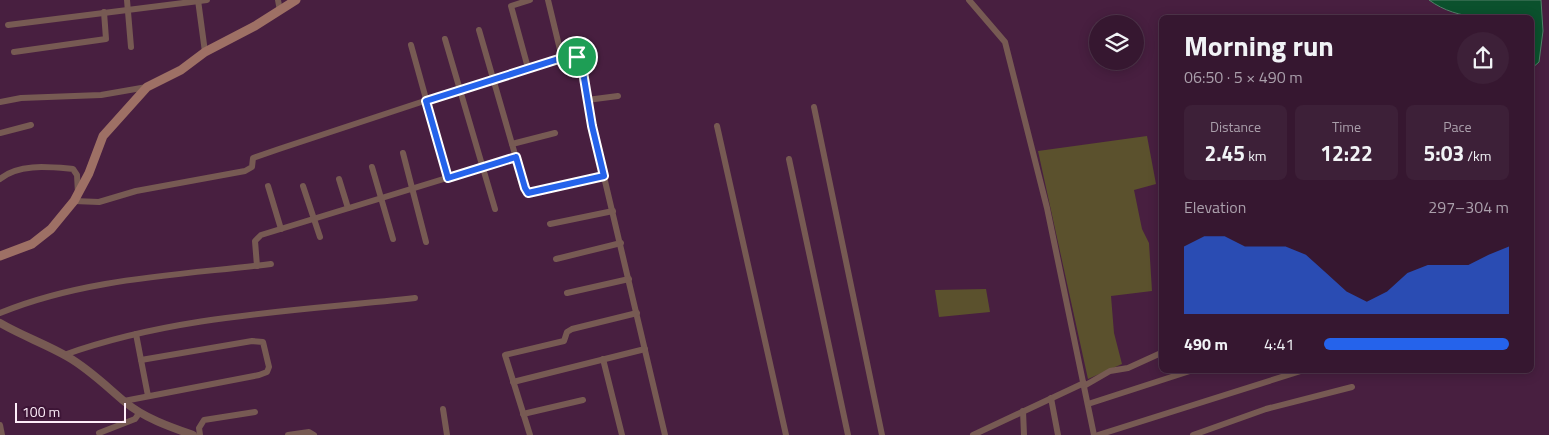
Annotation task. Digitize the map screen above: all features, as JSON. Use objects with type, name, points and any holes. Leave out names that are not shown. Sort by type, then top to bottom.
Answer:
[{"type":"main road","points":[[0,256],[32,244],[51,228],[76,197],[89,173],[103,136],[147,87],[181,70],[205,52],[280,11],[296,0]]},
{"type":"street","points":[[126,0],[132,47]]},
{"type":"street","points":[[198,0],[205,52]]},
{"type":"street","points":[[8,25],[207,0]]},
{"type":"street","points":[[278,0],[280,11]]},
{"type":"street","points":[[528,68],[511,6],[530,0]]},
{"type":"street","points":[[548,0],[562,58]]},
{"type":"street","points":[[969,0],[1005,42],[1047,208],[1096,435],[1294,373]]},
{"type":"street","points":[[14,52],[106,38],[104,12]]},
{"type":"street","points":[[479,30],[528,193],[604,176]]},
{"type":"street","points":[[445,39],[495,209]]},
{"type":"street","points":[[411,45],[448,178]]},
{"type":"street","points":[[0,179],[8,173],[22,168],[73,169],[77,175],[76,197],[99,202],[136,190],[245,171],[252,167],[253,158],[494,78],[562,58],[577,57],[582,66],[587,100],[604,176],[665,435]]},
{"type":"street","points":[[0,102],[21,98],[101,95],[147,87]]},
{"type":"street","points":[[587,100],[618,96]]},
{"type":"street","points":[[814,107],[882,435]]},
{"type":"street","points":[[0,133],[31,125]]},
{"type":"street","points":[[717,126],[786,435]]},
{"type":"street","points":[[512,144],[555,133]]},
{"type":"street","points":[[403,153],[426,242]]},
{"type":"street","points":[[257,266],[255,241],[257,237],[516,157]]},
{"type":"street","points":[[788,159],[848,435]]},
{"type":"street","points":[[372,167],[393,239]]},
{"type":"street","points":[[339,179],[348,208]]},
{"type":"street","points":[[268,186],[281,229]]},
{"type":"street","points":[[303,186],[320,238]]},
{"type":"street","points":[[550,224],[613,211]]},
{"type":"street","points":[[556,259],[621,243]]},
{"type":"street","points":[[0,313],[24,303],[82,288],[271,264]]},
{"type":"street","points":[[566,293],[629,279]]},
{"type":"street","points":[[64,355],[136,334],[223,319],[415,298]]},
{"type":"street","points":[[530,435],[505,355],[564,341],[567,332],[572,329],[637,313]]},
{"type":"street","points":[[0,323],[18,334],[64,355],[100,379],[124,401],[140,412],[193,435]]},
{"type":"street","points":[[136,334],[148,396]]},
{"type":"street","points":[[124,401],[267,372],[267,356],[263,342],[259,341],[141,360]]},
{"type":"street","points":[[513,382],[645,349]]},
{"type":"street","points":[[973,435],[1110,371],[1128,368],[1159,354]]},
{"type":"street","points":[[603,359],[622,435]]},
{"type":"street","points":[[1088,404],[1184,373]]},
{"type":"street","points":[[1193,435],[1266,409],[1352,386]]},
{"type":"street","points":[[1051,398],[1058,435]]},
{"type":"street","points":[[523,414],[583,400]]},
{"type":"street","points":[[443,408],[447,435]]},
{"type":"street","points":[[1023,411],[1024,435]]},
{"type":"street","points":[[99,433],[136,419],[140,412]]},
{"type":"street","points":[[200,435],[201,423],[204,420],[255,412]]},
{"type":"street","points":[[0,425],[2,435]]},
{"type":"street","points":[[288,435],[309,432],[314,435]]},
{"type":"shaded area","points":[[1429,0],[1541,0],[1543,31],[1539,62],[1534,66],[1534,15],[1465,15],[1441,7]]},
{"type":"shaded area","points":[[1147,136],[1156,184],[1134,190],[1142,229],[1149,243],[1152,291],[1111,296],[1114,333],[1122,364],[1088,379],[1038,151]]},
{"type":"shaded area","points":[[986,289],[990,312],[939,317],[935,290]]},
{"type":"route","points":[[568,56],[577,57],[582,66],[586,98],[604,176],[528,193],[516,157],[448,178],[426,101],[568,56]]}]
